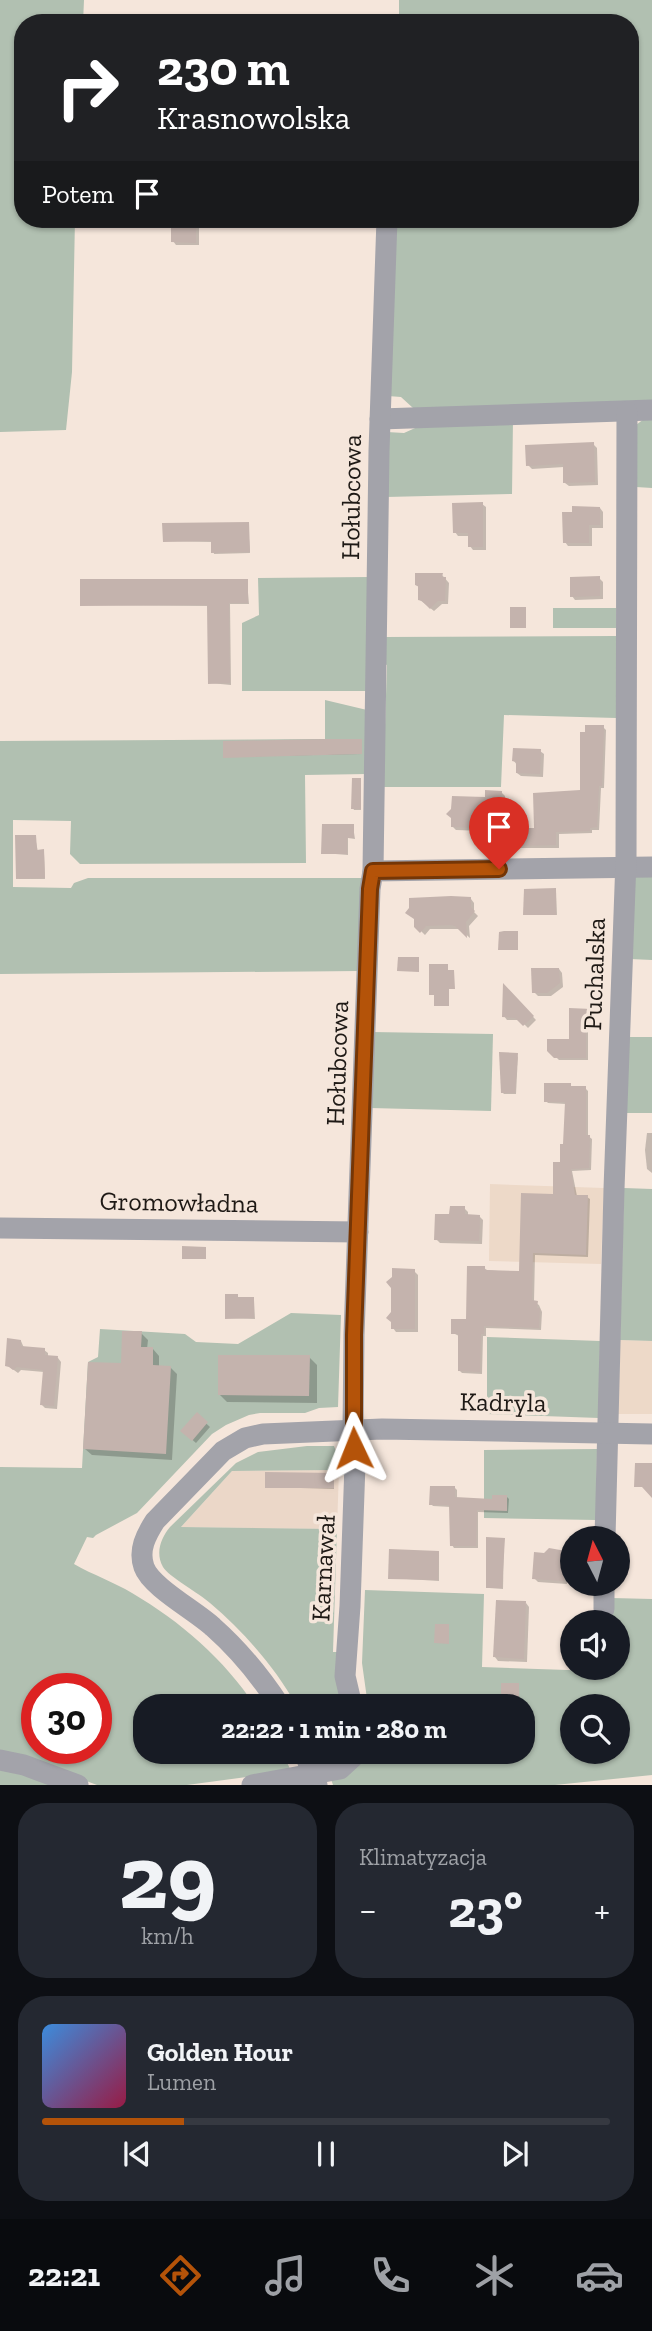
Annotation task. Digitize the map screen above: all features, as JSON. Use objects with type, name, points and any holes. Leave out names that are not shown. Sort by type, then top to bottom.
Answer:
[{"type":"street","name":"Hołubcowa","points":[[353,1431],[370,889],[373,871],[380,419],[387,228]]},
{"type":"street","points":[[380,419],[652,410]]},
{"type":"street","name":"Puchalska","points":[[605,1526],[626,867],[627,412]]},
{"type":"street","points":[[373,871],[652,867]]},
{"type":"street","name":"Gromowładna","points":[[0,1228],[358,1232]]},
{"type":"street","name":"Kadryla","points":[[353,1431],[455,1429],[652,1434]]},
{"type":"street","points":[[272,1694],[213,1627],[149,1576],[144,1568],[143,1545],[147,1532],[213,1460],[234,1444],[263,1434],[353,1431]]},
{"type":"street","name":"Karnawał","points":[[349,1694],[345,1676],[355,1464],[353,1431]]},
{"type":"street","points":[[604,1596],[604,1609]]},
{"type":"street","points":[[0,1760],[24,1765],[78,1785]]},
{"type":"street","points":[[309,1764],[317,1785]]},
{"type":"street","points":[[252,1785],[340,1769],[347,1764]]},
{"type":"shaded area","points":[[490,1184],[604,1188],[601,1264],[489,1261]]},
{"type":"shaded area","points":[[620,1340],[652,1341],[652,1414],[618,1414]]},
{"type":"shaded area","points":[[339,1470],[337,1529],[181,1527],[232,1471]]},
{"type":"green space","points":[[0,0],[84,0],[83,14],[14,14],[14,228],[75,228],[72,372],[66,430],[0,432]]},
{"type":"green space","points":[[399,0],[652,0],[652,406],[413,408],[401,397],[388,396],[393,228],[639,228],[639,14],[399,14]]},
{"type":"green space","points":[[652,417],[652,488],[636,487],[636,425]]},
{"type":"green space","points":[[513,419],[512,494],[386,497],[387,432],[404,433],[424,424]]},
{"type":"green space","points":[[369,577],[367,691],[242,691],[242,623],[259,615],[258,578]]},
{"type":"green space","points":[[553,608],[616,608],[616,628],[553,628]]},
{"type":"green space","points":[[616,636],[616,718],[504,715],[501,787],[383,787],[387,665],[384,664],[384,637]]},
{"type":"green space","points":[[325,700],[367,710],[367,774],[305,775],[306,863],[80,864],[70,854],[71,821],[13,820],[13,887],[71,888],[74,883],[88,878],[363,878],[359,971],[0,974],[0,741],[325,739]]},
{"type":"green space","points":[[632,876],[652,876],[652,960],[630,959]]},
{"type":"green space","points":[[372,1032],[493,1034],[491,1111],[370,1108]]},
{"type":"green space","points":[[628,1037],[652,1037],[652,1113],[626,1113]]},
{"type":"green space","points":[[624,1188],[652,1189],[652,1341],[620,1340]]},
{"type":"green space","points":[[291,1313],[341,1315],[338,1407],[319,1408],[305,1413],[260,1413],[226,1425],[212,1434],[137,1513],[93,1538],[87,1537],[74,1564],[118,1585],[167,1616],[216,1657],[247,1694],[133,1694],[133,1764],[288,1764],[291,1771],[187,1785],[97,1785],[41,1764],[112,1764],[112,1673],[21,1673],[21,1757],[0,1753],[0,1467],[82,1468],[88,1362],[98,1357],[100,1329],[185,1334],[196,1342],[238,1344]]},
{"type":"green space","points":[[487,1337],[600,1341],[599,1418],[487,1414]]},
{"type":"green space","points":[[307,1446],[334,1446],[337,1454],[347,1458],[350,1474],[339,1475],[338,1470],[232,1471],[181,1527],[337,1529],[333,1652],[342,1652],[345,1694],[290,1694],[247,1638],[210,1603],[166,1571],[161,1562],[159,1551],[170,1527],[236,1463],[258,1452]]},
{"type":"green space","points":[[597,1449],[596,1520],[484,1518],[484,1450]]},
{"type":"green space","points":[[365,1590],[484,1594],[482,1667],[560,1670],[560,1680],[630,1680],[630,1610],[612,1610],[612,1598],[652,1599],[652,1775],[555,1785],[333,1785],[331,1779],[358,1764],[535,1764],[535,1694],[366,1694],[362,1663]]},
{"type":"green space","points":[[0,1767],[63,1785],[0,1785]]},
{"type":"building","points":[[171,228],[196,228],[196,243],[171,242]]},
{"type":"building","points":[[594,442],[595,482],[563,483],[563,464],[526,466],[525,445]]},
{"type":"building","points":[[483,502],[483,547],[468,547],[468,533],[453,533],[452,503]]},
{"type":"building","points":[[572,506],[600,507],[600,525],[589,525],[589,543],[563,543],[562,512],[572,512]]},
{"type":"building","points":[[249,522],[250,552],[211,553],[211,541],[163,542],[162,523]]},
{"type":"building","points":[[415,573],[443,573],[442,577],[446,577],[445,601],[438,601],[430,609],[418,600]]},
{"type":"building","points":[[600,576],[600,596],[570,597],[570,577]]},
{"type":"building","points":[[80,579],[248,579],[248,603],[229,603],[230,683],[208,684],[207,605],[80,606]]},
{"type":"building","points":[[510,607],[526,607],[526,628],[510,628]]},
{"type":"building","points":[[585,725],[604,725],[602,786],[599,786],[597,827],[590,828],[590,831],[556,832],[556,845],[513,846],[513,828],[534,828],[533,793],[580,790],[580,732],[585,732]]},
{"type":"building","points":[[362,739],[362,754],[223,758],[223,741]]},
{"type":"building","points":[[513,748],[541,749],[540,774],[516,773],[516,762],[512,761]]},
{"type":"building","points":[[352,778],[361,778],[361,809],[351,809]]},
{"type":"building","points":[[485,790],[502,791],[501,815],[481,815],[481,828],[451,827],[451,818],[446,814],[451,809],[452,796],[485,797]]},
{"type":"building","points":[[322,824],[354,824],[354,838],[347,838],[347,854],[321,854]]},
{"type":"building","points":[[15,835],[36,835],[37,850],[44,849],[45,878],[16,879]]},
{"type":"building","points":[[556,888],[556,915],[523,915],[524,889]]},
{"type":"building","points":[[471,897],[471,907],[475,911],[466,922],[467,938],[455,926],[450,925],[426,926],[420,933],[414,927],[414,919],[405,913],[409,908],[409,898]]},
{"type":"building","points":[[518,931],[518,950],[498,950],[499,932]]},
{"type":"building","points":[[398,957],[419,957],[419,972],[397,971]]},
{"type":"building","points":[[429,964],[448,964],[448,970],[454,970],[455,989],[449,989],[449,1006],[434,1006],[434,995],[429,995]]},
{"type":"building","points":[[531,968],[559,968],[560,983],[547,993],[532,993]]},
{"type":"building","points":[[503,983],[534,1016],[523,1026],[515,1018],[502,1017]]},
{"type":"building","points":[[569,1008],[592,1009],[592,1027],[586,1027],[586,1058],[554,1058],[547,1051],[547,1039],[569,1039]]},
{"type":"building","points":[[499,1052],[518,1053],[515,1093],[501,1093]]},
{"type":"building","points":[[544,1083],[586,1086],[586,1135],[590,1135],[589,1168],[571,1169],[575,1195],[588,1195],[586,1255],[533,1253],[532,1300],[538,1301],[537,1308],[540,1308],[539,1328],[484,1326],[484,1334],[481,1334],[480,1372],[458,1371],[458,1334],[451,1334],[451,1319],[466,1319],[467,1266],[485,1266],[485,1270],[519,1271],[521,1193],[553,1194],[553,1162],[560,1162],[565,1102],[544,1102]]},
{"type":"building","points":[[450,1206],[465,1206],[465,1214],[480,1215],[479,1241],[434,1240],[435,1214],[449,1214]]},
{"type":"building","points":[[182,1246],[206,1247],[206,1259],[182,1259]]},
{"type":"building","points":[[392,1268],[415,1269],[415,1329],[391,1329],[391,1322],[386,1318],[391,1312],[391,1288],[386,1282],[392,1277]]},
{"type":"building","points":[[225,1294],[254,1297],[254,1318],[225,1319]]},
{"type":"building","points":[[122,1331],[142,1331],[141,1347],[153,1347],[153,1365],[171,1366],[166,1454],[83,1449],[88,1362],[121,1363]]},
{"type":"building","points":[[7,1338],[21,1340],[21,1346],[45,1348],[45,1355],[58,1356],[54,1406],[40,1405],[43,1370],[17,1367],[13,1370],[5,1366]]},
{"type":"building","points":[[218,1355],[310,1355],[309,1396],[218,1395]]},
{"type":"building","points":[[197,1412],[208,1422],[192,1441],[180,1431]]},
{"type":"building","points":[[635,1463],[652,1463],[652,1498],[642,1487],[634,1487]]},
{"type":"building","points":[[265,1472],[334,1473],[334,1488],[265,1488]]},
{"type":"building","points":[[430,1486],[455,1486],[455,1497],[492,1499],[492,1495],[507,1495],[507,1511],[477,1510],[476,1546],[450,1546],[449,1505],[429,1505]]},
{"type":"building","points":[[486,1537],[505,1538],[502,1588],[486,1588]]},
{"type":"building","points":[[549,1548],[560,1550],[560,1581],[532,1579],[534,1552],[544,1553]]},
{"type":"building","points":[[389,1549],[439,1551],[438,1580],[388,1579]]},
{"type":"building","points":[[496,1600],[526,1601],[524,1659],[493,1657]]},
{"type":"building","points":[[435,1624],[449,1624],[449,1644],[434,1643]]},
{"type":"building","points":[[501,1683],[519,1683],[519,1694],[501,1694]]},
{"type":"route","points":[[354,1448],[354,1335],[370,889],[373,871],[499,869]]}]
